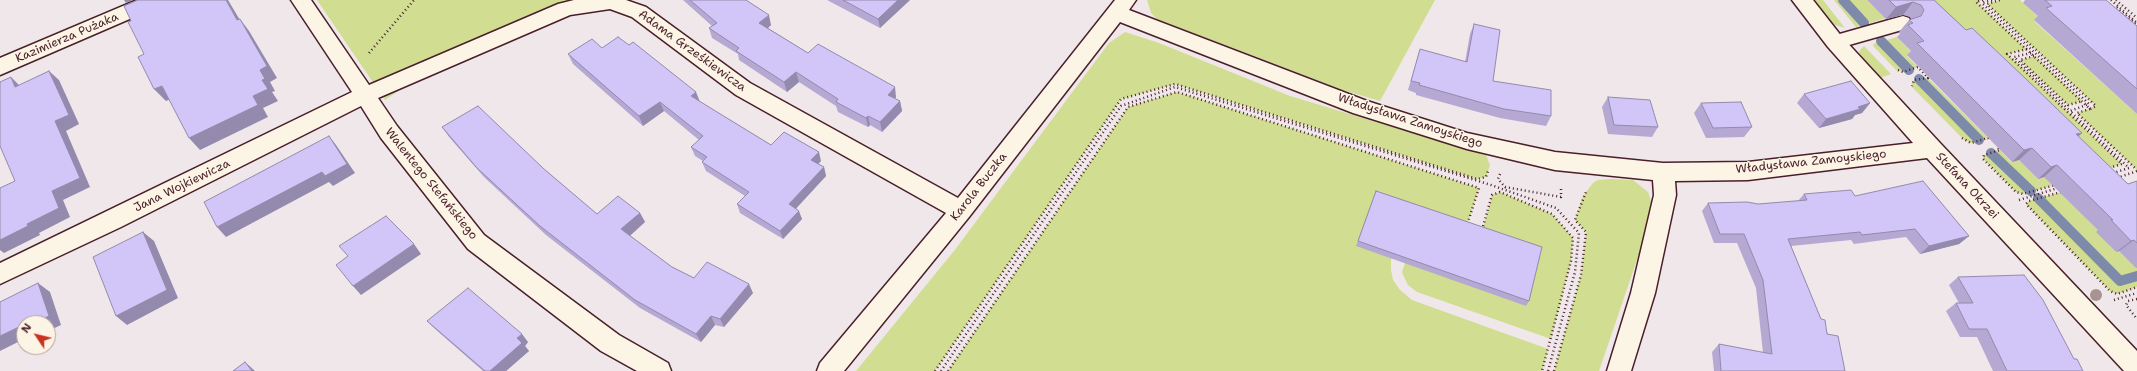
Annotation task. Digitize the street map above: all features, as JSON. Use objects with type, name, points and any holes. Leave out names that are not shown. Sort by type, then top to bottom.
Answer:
[{"type":"street","name":"Kazimierza Pużaka","points":[[0,67],[156,0]]},
{"type":"street","name":"Walentego Stefańskiego","points":[[301,0],[363,96],[389,132],[476,242],[610,343],[659,371]]},
{"type":"street","name":"Stefana Okrzei","points":[[1802,0],[1834,42],[2137,368]]},
{"type":"street","name":"Adama Grześkiewicza","points":[[363,96],[565,9],[587,4],[611,2],[639,12],[743,89],[961,211]]},
{"type":"street","name":"Władysława Zamoyskiego","points":[[1121,7],[1360,107],[1467,141],[1555,161],[1663,172],[1748,171],[1932,149]]},
{"type":"street","name":"Karola Buczka","points":[[829,371],[961,211],[1121,7]]},
{"type":"street","name":"Jana Wojkiewicza","points":[[0,274],[113,220],[363,96]]},
{"type":"street","points":[[1619,371],[1643,294],[1665,195],[1663,172]]},
{"type":"lane","points":[[1834,42],[1902,23]]},
{"type":"path","points":[[350,75],[414,0]]},
{"type":"path","points":[[1983,0],[1976,2],[2090,109]]},
{"type":"path","points":[[1992,0],[1982,3],[2089,104],[2087,105]]},
{"type":"path","points":[[2000,0],[1986,4],[2096,106],[2077,113],[2137,170],[2115,178]]},
{"type":"path","points":[[2111,0],[2137,24]]},
{"type":"path","points":[[2116,0],[2137,18]]},
{"type":"path","points":[[2109,9],[2116,7],[2137,24]]},
{"type":"path","points":[[2027,49],[2007,54],[2122,164],[2104,170]]},
{"type":"path","points":[[2034,52],[2014,58],[2129,168],[2109,174]]},
{"type":"path","points":[[2035,56],[2020,60],[2068,105],[2083,101]]},
{"type":"path","points":[[1896,70],[1903,72],[1918,67],[1928,78],[1914,80],[1912,86],[1917,91]]},
{"type":"path","points":[[935,371],[1121,99],[1175,84],[1477,179],[1486,177],[1490,165]]},
{"type":"path","points":[[941,371],[1122,106],[1175,87],[1491,185],[1556,208],[1579,233],[1575,272],[1548,371]]},
{"type":"path","points":[[948,371],[1128,107],[1177,92],[1479,188],[1466,228],[1470,229]]},
{"type":"path","points":[[2070,111],[2087,105]]},
{"type":"path","points":[[1959,134],[1971,143],[1988,138],[1992,142]]},
{"type":"path","points":[[1996,146],[2000,150],[1984,155],[1983,159],[2016,192],[2023,194],[2061,183]]},
{"type":"path","points":[[1502,169],[1498,179],[1505,187],[1561,197],[1560,182]]},
{"type":"path","points":[[1988,209],[2065,186]]},
{"type":"path","points":[[1554,371],[1581,275],[1586,232],[1575,220],[1583,196],[1589,187]]},
{"type":"path","points":[[2068,190],[2029,201],[2026,204],[2110,291],[2117,294],[2137,287]]},
{"type":"path","points":[[1478,232],[1482,233],[1492,196],[1500,192],[1552,214],[1573,238],[1571,261],[1542,371]]},
{"type":"path","points":[[2137,299],[2128,301],[2126,305],[2137,319]]},
{"type":"green space","points":[[317,0],[580,0],[447,58],[385,100]]},
{"type":"green space","points":[[1147,0],[1435,0],[1380,101],[1343,90],[1157,19],[1151,13]]},
{"type":"green space","points":[[1812,0],[1823,0],[1845,28],[1829,23]]},
{"type":"green space","points":[[1834,0],[1867,0],[1872,5],[1893,16],[1856,27]]},
{"type":"green space","points":[[1915,0],[1983,0],[1977,2],[2027,49],[2008,54],[2122,164],[2091,174]]},
{"type":"green space","points":[[2000,0],[2020,0],[2040,18],[2034,21],[2137,114],[2137,170],[2077,113],[2096,106],[1987,4]]},
{"type":"green space","points":[[1125,32],[1159,43],[1290,96],[1486,155],[1490,165],[1486,177],[1477,179],[1175,84],[1121,99],[935,371],[856,371],[954,251],[1109,43]]},
{"type":"green space","points":[[1897,37],[1913,54],[1907,56],[1918,67],[1903,72],[1896,70],[1874,47],[1873,44]]},
{"type":"green space","points":[[1864,46],[1891,74],[1880,78],[1859,53]]},
{"type":"green space","points":[[2035,56],[2083,101],[2068,105],[2020,60]]},
{"type":"green space","points":[[1928,78],[1988,138],[1971,143],[1964,140],[1911,86],[1914,80]]},
{"type":"green space","points":[[1177,92],[1479,188],[1466,228],[1391,259],[1393,280],[1400,290],[1412,300],[1548,349],[1542,371],[948,371],[1128,107]]},
{"type":"green space","points":[[2000,150],[2011,162],[2019,160],[2038,179],[2052,174],[2061,183],[2023,194],[2016,192],[1983,159],[1984,155]]},
{"type":"green space","points":[[1598,180],[1633,180],[1648,192],[1654,210],[1599,371],[1554,371],[1581,275],[1586,232],[1575,220],[1583,196],[1593,183]]},
{"type":"green space","points":[[2068,190],[2099,231],[2097,232],[2116,252],[2119,251],[2137,268],[2137,287],[2117,294],[2110,291],[2026,204],[2029,201]]},
{"type":"green space","points":[[1500,192],[1552,214],[1573,238],[1571,261],[1551,339],[1417,292],[1408,285],[1402,272],[1405,263],[1482,233],[1492,195]]},
{"type":"building","points":[[138,0],[226,0],[237,20],[240,19],[267,66],[260,70],[265,79],[262,80],[268,89],[253,96],[258,105],[189,138],[162,86],[154,89],[138,57],[144,54],[128,22],[131,21],[124,6]]},
{"type":"building","points":[[690,0],[746,0],[769,15],[759,23],[808,53],[818,44],[895,87],[888,95],[900,101],[880,122],[868,116],[866,118],[836,102],[838,99],[796,72],[784,82],[736,51],[739,48],[709,28],[717,23]]},
{"type":"building","points":[[843,0],[898,0],[878,19]]},
{"type":"building","points":[[1889,0],[1934,0],[1966,30],[1972,28],[2025,78],[2082,133],[2076,134],[2128,184],[2137,181],[2137,243],[2134,240],[2131,241],[2111,220],[2113,220],[2057,165],[2051,167],[2032,148],[2024,150],[1917,43],[1924,41],[1908,25],[1913,23],[1909,20],[1921,16],[1924,10],[1921,5],[1913,2],[1896,7]]},
{"type":"building","points":[[2045,0],[2106,0],[2137,26],[2137,89],[2046,8],[2052,6]]},
{"type":"building","points":[[1474,24],[1500,30],[1493,81],[1551,90],[1551,116],[1504,109],[1419,85],[1420,83],[1411,81],[1420,49],[1467,62]]},
{"type":"building","points":[[618,37],[629,45],[633,42],[696,92],[691,96],[771,145],[784,132],[819,152],[811,160],[824,167],[789,204],[799,211],[780,231],[737,204],[749,192],[702,162],[707,157],[691,147],[703,136],[660,102],[639,116],[568,54],[592,39],[602,48]]},
{"type":"building","points":[[49,71],[69,115],[55,121],[80,178],[52,191],[59,208],[0,240],[0,188],[15,181],[0,146],[0,82],[11,77],[15,87]]},
{"type":"building","points":[[1851,81],[1870,103],[1858,107],[1860,109],[1826,119],[1804,94]]},
{"type":"building","points":[[1608,97],[1650,100],[1658,127],[1614,125]]},
{"type":"building","points":[[1741,102],[1752,127],[1713,128],[1701,103]]},
{"type":"building","points":[[478,106],[544,169],[597,214],[618,196],[640,213],[621,229],[672,267],[694,278],[707,262],[749,284],[720,319],[711,316],[696,334],[635,300],[540,226],[477,168],[442,127]]},
{"type":"building","points":[[329,136],[347,164],[325,176],[322,172],[217,227],[204,202]]},
{"type":"building","points":[[1923,181],[1969,236],[1929,246],[1915,229],[1862,235],[1860,232],[1788,239],[1821,319],[1825,320],[1827,334],[1838,336],[1845,371],[1721,371],[1719,344],[1772,354],[1763,280],[1744,234],[1720,234],[1708,203],[1747,202],[1758,204],[1807,200],[1804,194],[1851,190],[1855,196]]},
{"type":"building","points":[[1376,191],[1542,247],[1529,301],[1358,241]]},
{"type":"building","points":[[386,216],[414,244],[353,286],[336,265],[348,256],[339,246]]},
{"type":"building","points":[[143,232],[167,290],[116,316],[93,257]]},
{"type":"building","points":[[2024,275],[2043,300],[2074,359],[2077,359],[2083,371],[2007,371],[1987,329],[1969,329],[1956,303],[1973,303],[1958,277]]},
{"type":"building","points":[[38,283],[49,315],[16,315],[16,328],[0,336],[0,302]]},
{"type":"building","points":[[468,288],[522,334],[517,338],[522,343],[490,371],[485,371],[427,321]]},
{"type":"building","points":[[245,362],[252,371],[233,371]]},
{"type":"waterway","points":[[1843,0],[1864,23]]},
{"type":"waterway","points":[[1881,41],[1909,70]]},
{"type":"waterway","points":[[1919,79],[1979,140]]},
{"type":"waterway","points":[[1991,153],[2031,191]]},
{"type":"waterway","points":[[2038,198],[2120,281],[2137,276]]}]
